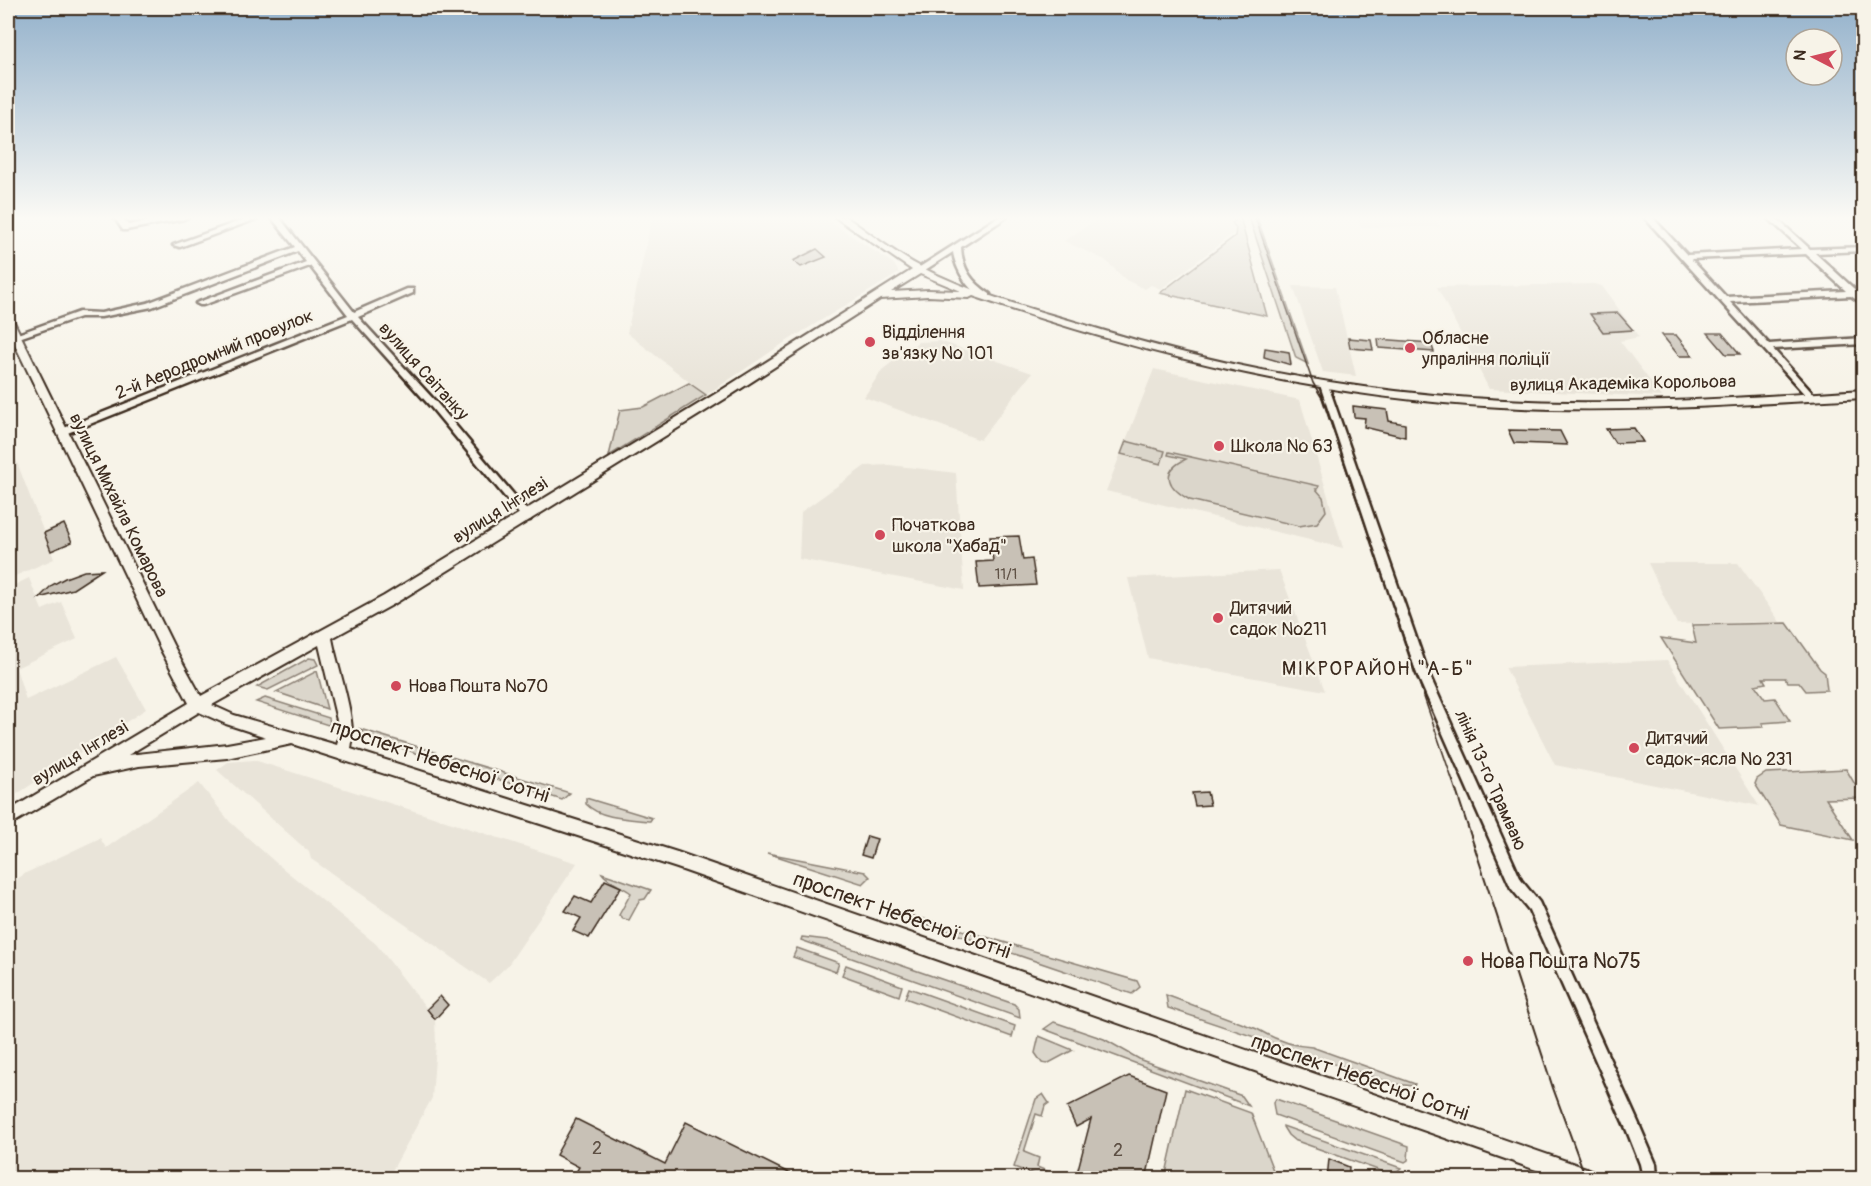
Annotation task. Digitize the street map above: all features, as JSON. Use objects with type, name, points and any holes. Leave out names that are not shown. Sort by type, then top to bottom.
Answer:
[{"type":"main road","name":"вулиця Інглезі","points":[[8,819],[198,705],[325,636],[526,517],[915,272]]},
{"type":"main road","name":"вулиця Академіка Корольова","points":[[925,272],[987,296],[1171,354],[1230,368],[1324,385],[1407,396],[1567,406],[1863,394]]},
{"type":"main road","points":[[878,297],[928,293],[987,296]]},
{"type":"main road","name":"вулиця Михайла Комарова","points":[[8,320],[166,648],[198,705]]},
{"type":"main road","points":[[325,636],[329,662],[347,733],[343,753]]},
{"type":"main road","name":"проспект Небесної Сотні","points":[[198,705],[225,717],[677,860],[1586,1179]]},
{"type":"main road","points":[[79,775],[139,759],[227,751],[294,738]]},
{"type":"street","points":[[16,336],[79,314],[101,315],[149,305],[236,272]]},
{"type":"street","points":[[200,303],[285,272]]},
{"type":"street","name":"вулиця Світанку","points":[[318,272],[353,316],[434,404],[526,517]]},
{"type":"street","points":[[961,272],[987,296]]},
{"type":"street","points":[[1698,272],[1812,397]]},
{"type":"street","points":[[1831,272],[1863,303]]},
{"type":"street","name":"2-й Аеродромний провулок","points":[[62,432],[410,291]]},
{"type":"street","points":[[1724,300],[1853,293]]},
{"type":"street","points":[[1767,347],[1863,341]]},
{"type":"street","name":"лінія 13-го Трамваю","points":[[1324,385],[1422,672],[1516,884],[1534,906],[1633,1127],[1648,1164],[1650,1179]]},
{"type":"shaded area","points":[[640,272],[899,273],[787,341],[706,395],[627,333]]},
{"type":"shaded area","points":[[1118,272],[1183,272],[1161,289],[1151,285],[1145,289],[1126,280]]},
{"type":"shaded area","points":[[1187,272],[1255,272],[1267,316],[1160,293]]},
{"type":"shaded area","points":[[1267,272],[1276,272],[1308,364],[1296,358]]},
{"type":"shaded area","points":[[1594,284],[1602,286],[1639,337],[1620,341],[1662,397],[1489,389],[1437,287]]},
{"type":"shaded area","points":[[1293,286],[1335,287],[1356,376],[1323,372]]},
{"type":"shaded area","points":[[940,341],[1032,373],[980,440],[864,397],[882,370],[918,342]]},
{"type":"shaded area","name":"Школа № 63","points":[[1154,369],[1300,400],[1343,548],[1106,491]]},
{"type":"shaded area","points":[[689,383],[706,395],[609,456],[620,410],[643,407]]},
{"type":"shaded area","points":[[8,439],[54,559],[8,579]]},
{"type":"shaded area","points":[[1126,441],[1165,451],[1161,464],[1121,454]]},
{"type":"shaded area","points":[[1169,452],[1319,486],[1316,489],[1323,497],[1326,511],[1317,523],[1299,526],[1190,500],[1176,490],[1170,480],[1172,469],[1186,459],[1168,455]]},
{"type":"shaded area","name":"Початкова школа \"Хабад\"","points":[[890,465],[956,473],[964,590],[799,559],[801,512],[865,466]]},
{"type":"shaded area","points":[[1648,563],[1738,563],[1780,622],[1677,624]]},
{"type":"shaded area","name":"Дитячий садок №211","points":[[1279,570],[1325,691],[1148,658],[1128,578]]},
{"type":"shaded area","points":[[29,578],[42,610],[61,602],[77,639],[16,668],[26,700],[116,657],[146,709],[8,800],[8,588]]},
{"type":"shaded area","points":[[1787,623],[1825,673],[1827,690],[1806,691],[1799,682],[1788,682],[1785,678],[1763,678],[1766,683],[1755,685],[1765,699],[1775,698],[1790,721],[1762,723],[1764,727],[1719,729],[1661,638],[1696,643],[1692,625]]},
{"type":"shaded area","points":[[309,658],[315,659],[318,665],[268,690],[257,687]]},
{"type":"shaded area","name":"Дитячий садок-ясла № 231","points":[[1667,660],[1759,806],[1555,765],[1505,667]]},
{"type":"shaded area","points":[[317,671],[327,709],[276,692]]},
{"type":"shaded area","points":[[265,698],[329,718],[330,723],[328,725],[256,702]]},
{"type":"shaded area","points":[[360,729],[435,752],[432,756],[427,757],[365,735]]},
{"type":"shaded area","points":[[445,755],[570,793],[562,800],[444,762]]},
{"type":"shaded area","points":[[254,760],[577,863],[508,965],[489,983],[311,859],[309,852],[217,770],[228,762]]},
{"type":"shaded area","points":[[1846,769],[1863,798],[1826,799],[1853,840],[1781,825],[1755,784],[1757,779],[1766,773]]},
{"type":"shaded area","points":[[199,783],[230,822],[275,862],[376,944],[435,1019],[436,1044],[432,1098],[388,1178],[8,1178],[8,885],[26,873],[100,838],[106,848]]},
{"type":"shaded area","points":[[586,798],[652,818],[650,821],[625,819],[599,813],[586,804]]},
{"type":"shaded area","points":[[767,853],[865,872],[870,877],[863,884]]},
{"type":"shaded area","points":[[602,873],[651,890],[645,899],[640,900],[629,920],[619,915],[631,893]]},
{"type":"shaded area","points":[[907,914],[1137,981],[1140,987],[1132,994],[906,917]]},
{"type":"shaded area","points":[[802,937],[827,940],[1014,1004],[1019,1009],[1020,1018],[801,940]]},
{"type":"shaded area","points":[[797,948],[839,963],[836,972],[793,957]]},
{"type":"shaded area","points":[[846,965],[902,986],[899,996],[842,975]]},
{"type":"shaded area","points":[[909,988],[1015,1026],[1012,1037],[905,998]]},
{"type":"shaded area","points":[[1166,995],[1283,1041],[1312,1047],[1415,1084],[1414,1086],[1394,1084],[1168,1008]]},
{"type":"shaded area","points":[[1054,1022],[1104,1039],[1141,1060],[1242,1096],[1249,1106],[1044,1029]]},
{"type":"shaded area","points":[[1039,1036],[1073,1050],[1047,1064],[1042,1063],[1035,1053]]},
{"type":"shaded area","points":[[1185,1089],[1251,1113],[1276,1178],[1165,1178]]},
{"type":"shaded area","points":[[1043,1094],[1049,1103],[1045,1106],[1042,1116],[1036,1114],[1024,1152],[1039,1158],[1037,1167],[1064,1178],[1043,1178],[1014,1167],[1036,1099]]},
{"type":"shaded area","points":[[1276,1099],[1409,1146],[1408,1160],[1405,1162],[1275,1115],[1273,1103]]},
{"type":"shaded area","points":[[1283,1127],[1401,1168],[1392,1175],[1294,1140]]},
{"type":"building","points":[[1618,313],[1633,330],[1603,332],[1590,314]]},
{"type":"building","points":[[1708,333],[1722,333],[1740,354],[1726,354]]},
{"type":"building","points":[[1662,335],[1676,335],[1693,356],[1679,356]]},
{"type":"building","points":[[1348,338],[1371,340],[1373,350],[1350,348]]},
{"type":"building","points":[[1378,339],[1431,343],[1434,352],[1379,348]]},
{"type":"building","points":[[1265,348],[1289,352],[1291,365],[1264,357]]},
{"type":"building","points":[[1353,406],[1387,410],[1389,421],[1405,424],[1405,437],[1364,427],[1365,418],[1354,417]]},
{"type":"building","points":[[1634,428],[1643,442],[1615,443],[1606,429]]},
{"type":"building","points":[[1508,430],[1560,431],[1567,445],[1514,443]]},
{"type":"building","points":[[64,524],[72,542],[51,551],[44,533]]},
{"type":"building","points":[[1019,536],[1023,560],[1032,559],[1036,585],[979,588],[976,562],[993,561],[990,537]]},
{"type":"building","points":[[102,570],[73,589],[39,598],[52,585],[65,578],[84,571]]},
{"type":"building","points":[[1207,792],[1210,805],[1195,806],[1192,793]]},
{"type":"building","points":[[867,836],[877,839],[871,858],[861,855]]},
{"type":"building","points":[[605,880],[621,887],[589,938],[573,931],[581,918],[565,911],[575,896],[591,903]]},
{"type":"building","points":[[440,996],[448,1005],[435,1019],[427,1009]]},
{"type":"building","points":[[1129,1076],[1166,1090],[1146,1179],[1089,1179],[1077,1173],[1091,1119],[1076,1127],[1067,1107]]},
{"type":"building","points":[[576,1119],[665,1164],[686,1122],[801,1179],[572,1179],[579,1167],[556,1155]]},
{"type":"building","points":[[1329,1159],[1349,1167],[1348,1179],[1327,1179]]},
{"type":"tram line","points":[[1274,272],[1313,383],[1322,398],[1453,782]]},
{"type":"tram line","points":[[1453,781],[1553,1088],[1586,1178]]},
{"type":"place","name":"Відділення зв'язку № 101","points":[[870,342]]},
{"type":"place","name":"Обласне упраління поліції","points":[[1410,348]]},
{"type":"place","name":"Школа № 63","points":[[1219,446]]},
{"type":"place","name":"Початкова школа \"Хабад\"","points":[[880,535]]},
{"type":"place","name":"Дитячий садок №211","points":[[1218,618]]},
{"type":"place","name":"Нова Пошта №70","points":[[396,686]]},
{"type":"place","name":"Дитячий садок-ясла № 231","points":[[1634,748]]},
{"type":"place","name":"Нова Пошта №75","points":[[1468,961]]},
{"type":"district","name":"МІКРОРАЙОН \"А-Б\"","points":[[1378,668]]}]
